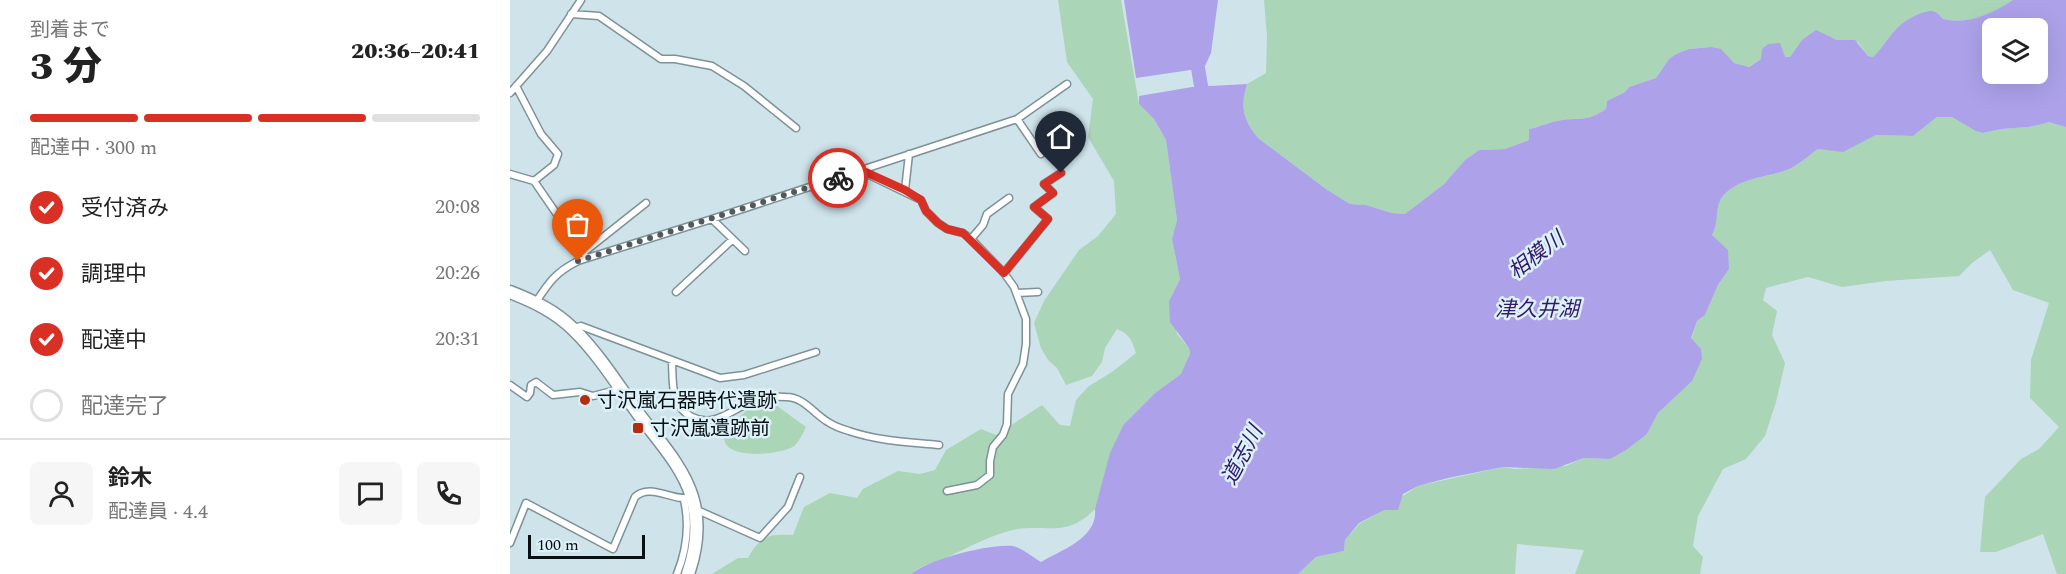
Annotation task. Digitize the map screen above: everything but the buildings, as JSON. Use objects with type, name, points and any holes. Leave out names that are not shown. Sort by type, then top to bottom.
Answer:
[{"type":"highway","points":[[510,292],[536,302],[572,328],[595,354],[677,466],[691,502],[697,534],[688,574]]},
{"type":"street","points":[[510,93],[547,51],[581,0]]},
{"type":"street","points":[[572,14],[599,16],[661,59],[675,59],[712,66],[736,81],[796,128]]},
{"type":"street","points":[[585,256],[712,219],[1017,119],[1067,84]]},
{"type":"street","points":[[516,86],[541,134],[558,154],[554,165],[534,181]]},
{"type":"street","points":[[1017,119],[1041,154]]},
{"type":"street","points":[[905,190],[909,154]]},
{"type":"street","points":[[861,170],[921,200],[926,211],[938,223],[947,229],[963,233],[971,239],[1004,273],[1017,293],[1026,320],[1023,364],[1008,394],[1006,424],[1003,435],[993,447],[990,476],[977,485],[947,491]]},
{"type":"street","points":[[1004,273],[1048,219],[1034,207],[1053,193],[1044,184],[1061,173]]},
{"type":"street","points":[[510,174],[534,181],[585,256]]},
{"type":"street","points":[[971,239],[983,225],[987,214],[1009,198]]},
{"type":"street","points":[[536,302],[549,281],[563,269],[585,256],[646,202]]},
{"type":"street","points":[[712,219],[745,251]]},
{"type":"street","points":[[676,292],[732,240]]},
{"type":"street","points":[[1017,293],[1038,292]]},
{"type":"street","points":[[572,328],[581,326],[720,378],[744,375],[816,352]]},
{"type":"street","points":[[672,361],[676,403],[684,413],[694,419],[707,421],[720,419],[749,403],[766,397],[799,398],[828,422],[848,431],[872,438],[939,446]]},
{"type":"street","points":[[510,385],[527,397],[531,386],[536,382],[553,395],[583,392],[594,396],[619,387]]},
{"type":"street","points":[[510,543],[526,503],[613,549],[635,497],[639,493],[656,492],[691,502],[760,538],[788,507],[800,477]]},
{"type":"street","points":[[677,574],[687,537],[691,502]]},
{"type":"green space","points":[[1058,0],[1121,0],[1139,104],[1154,119],[1166,140],[1177,220],[1172,239],[1180,279],[1169,301],[1177,334],[1189,348],[1190,354],[1181,374],[1155,393],[1124,424],[1095,509],[1085,518],[1067,527],[1009,531],[924,566],[911,574],[712,574],[738,558],[748,558],[757,545],[766,538],[793,535],[804,507],[830,493],[857,498],[863,489],[898,471],[920,474],[935,470],[946,450],[981,429],[996,435],[1042,405],[1060,425],[1070,426],[1076,400],[1089,386],[1136,353],[1129,338],[1117,329],[1105,348],[1102,362],[1092,376],[1066,385],[1057,368],[1048,360],[1041,348],[1034,323],[1044,301],[1079,250],[1098,236],[1116,214],[1114,181],[1088,137],[1093,99],[1067,62]]},
{"type":"green space","points":[[1264,0],[2013,0],[1991,13],[1974,19],[1946,20],[1934,11],[1918,14],[1897,28],[1873,57],[1868,56],[1858,42],[1830,37],[1802,40],[1790,57],[1761,59],[1748,67],[1734,63],[1711,47],[1689,49],[1669,59],[1656,78],[1629,87],[1625,92],[1607,101],[1606,109],[1598,114],[1587,118],[1557,121],[1530,129],[1529,140],[1505,149],[1479,150],[1465,160],[1444,184],[1405,214],[1392,213],[1366,205],[1350,204],[1326,189],[1258,138],[1253,131],[1246,119],[1243,107],[1247,84],[1266,73],[1267,36]]},
{"type":"green space","points":[[1937,117],[1952,117],[1983,133],[2053,122],[2066,127],[2066,574],[2057,574],[2043,534],[1996,552],[1980,552],[1985,497],[2021,459],[2039,449],[2059,427],[2030,398],[2031,360],[2049,303],[2013,290],[1990,250],[1959,276],[1885,281],[1842,287],[1808,277],[1766,288],[1763,300],[1777,311],[1772,335],[1785,363],[1776,402],[1765,436],[1746,459],[1723,469],[1698,516],[1693,546],[1703,557],[1700,574],[1575,574],[1584,550],[1517,544],[1515,574],[1298,574],[1316,557],[1344,551],[1345,540],[1360,523],[1418,486],[1503,467],[1515,469],[1566,466],[1584,458],[1610,459],[1647,434],[1658,413],[1691,381],[1701,349],[1691,339],[1697,321],[1705,315],[1718,285],[1729,269],[1712,235],[1720,200],[1723,196],[1744,182],[1791,168],[1818,149],[1844,151],[1876,135],[1913,136]]},
{"type":"green space","points":[[753,405],[777,406],[806,427],[796,444],[786,449],[762,454],[738,452],[729,447],[725,441],[726,431]]},
{"type":"water","points":[[1124,0],[1218,0],[1211,53],[1204,68],[1136,78]]},
{"type":"water","name":"津久井湖","points":[[2013,0],[2066,0],[2066,127],[2049,122],[1983,133],[1952,117],[1937,117],[1913,136],[1876,135],[1843,152],[1818,149],[1787,170],[1745,182],[1730,190],[1720,200],[1712,235],[1728,250],[1729,269],[1718,285],[1705,315],[1697,321],[1691,338],[1701,349],[1702,359],[1692,381],[1658,413],[1647,434],[1610,459],[1584,458],[1554,469],[1503,467],[1418,486],[1403,494],[1398,510],[1384,510],[1359,523],[1345,540],[1344,551],[1316,557],[1298,574],[911,574],[944,558],[990,547],[1013,546],[1041,562],[1077,542],[1091,528],[1110,453],[1124,424],[1155,393],[1181,374],[1190,354],[1189,348],[1170,322],[1169,301],[1180,279],[1172,239],[1177,220],[1166,140],[1154,119],[1139,104],[1139,96],[1192,87],[1247,84],[1244,113],[1258,138],[1326,189],[1350,204],[1366,205],[1392,213],[1405,214],[1444,184],[1465,160],[1479,150],[1505,149],[1529,140],[1529,129],[1557,121],[1586,118],[1598,114],[1606,109],[1607,101],[1625,92],[1629,87],[1656,78],[1669,59],[1689,49],[1711,47],[1721,49],[1734,63],[1749,67],[1761,59],[1762,49],[1768,44],[1780,43],[1785,57],[1790,57],[1802,40],[1816,30],[1837,40],[1855,40],[1868,56],[1873,57],[1902,24],[1922,13],[1934,11],[1946,20],[1957,21],[1974,19]]},
{"type":"waterway","name":"相模川","points":[[1195,51],[1204,103]]},
{"type":"way so far","points":[[578,261],[838,178]]},
{"type":"place","name":"寸沢嵐石器時代遺跡","points":[[585,400]]},
{"type":"place","name":"寸沢嵐遺跡前","points":[[638,428]]},
{"type":"route","points":[[838,178],[861,170],[905,190],[921,200],[926,211],[938,223],[947,229],[963,233],[971,239],[1004,273],[1048,219],[1034,207],[1053,193],[1044,184],[1061,173]]},
{"type":"water label","name":"道志川","points":[[1242,455]]}]
